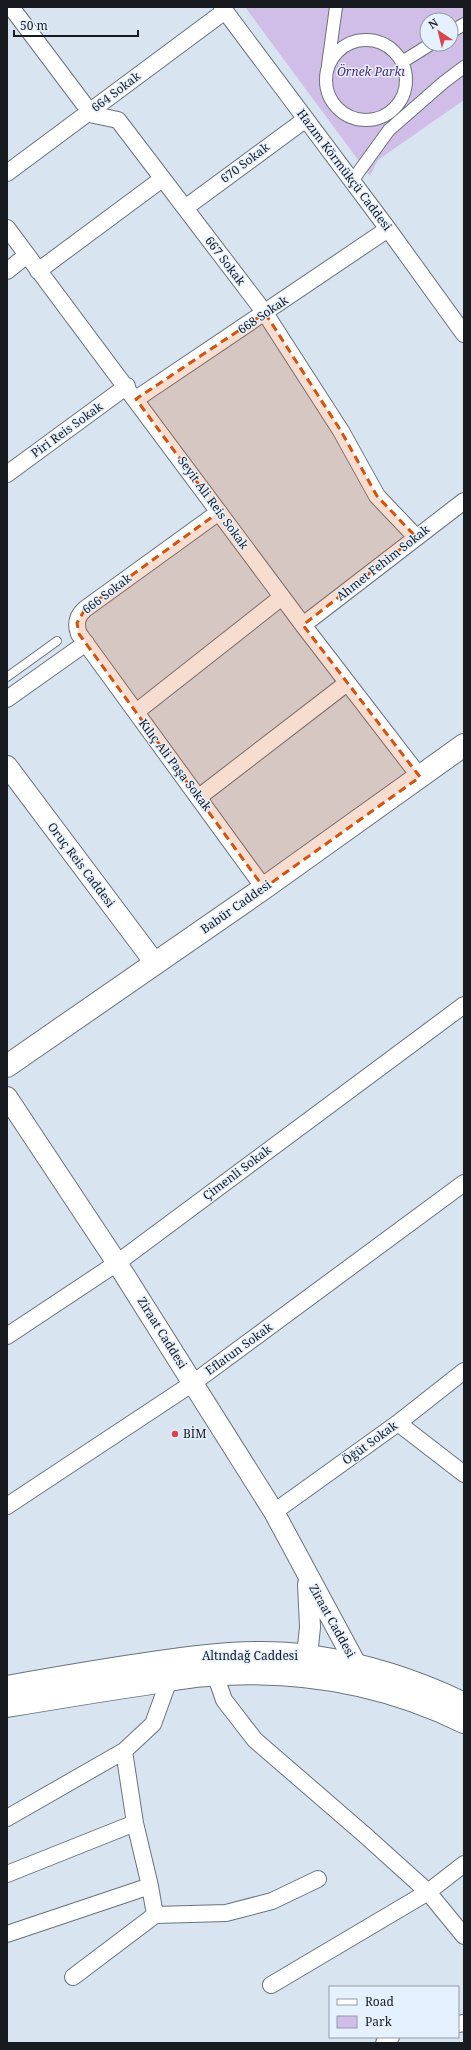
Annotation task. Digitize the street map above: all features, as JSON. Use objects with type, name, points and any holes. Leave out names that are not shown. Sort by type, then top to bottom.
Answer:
[{"type":"main road","name":"Babür Caddesi","points":[[7,1066],[264,888],[464,745]]},
{"type":"main road","name":"Altındağ Caddesi","points":[[7,1687],[123,1667],[203,1656],[258,1654],[307,1656],[357,1666],[422,1685],[464,1704]]},
{"type":"main road","points":[[297,1676],[307,1656]]},
{"type":"main road","name":"Altındağ Caddesi","points":[[7,1706],[215,1674],[297,1676],[326,1678],[365,1686],[409,1699],[464,1722]]},
{"type":"street","points":[[11,7],[90,112]]},
{"type":"street","points":[[336,7],[327,71],[328,91],[337,107],[348,116],[367,120],[389,130]]},
{"type":"street","name":"664 Sokak","points":[[7,173],[90,112],[224,9]]},
{"type":"street","name":"Hazım Körmükçü Caddesi","points":[[224,9],[388,229],[464,334]]},
{"type":"street","points":[[327,71],[334,58],[341,50],[352,44],[364,41],[376,42],[388,47],[402,62],[406,84],[400,102],[386,115],[367,120]]},
{"type":"street","points":[[402,62],[419,51]]},
{"type":"street","points":[[352,181],[389,130],[444,82],[464,68]]},
{"type":"street","name":"667 Sokak","points":[[90,112],[94,115],[118,120],[265,313],[341,431],[377,496],[416,537]]},
{"type":"street","name":"670 Sokak","points":[[185,208],[306,119]]},
{"type":"street","points":[[38,271],[162,179]]},
{"type":"street","name":"Seyit Ali Reis Sokak","points":[[7,228],[303,625],[420,777]]},
{"type":"street","name":"668 Sokak","points":[[131,393],[265,313],[388,229]]},
{"type":"street","points":[[7,271],[28,255]]},
{"type":"street","name":"Piri Reis Sokak","points":[[7,474],[131,393]]},
{"type":"street","name":"Ahmet Fehim Sokak","points":[[303,625],[464,500]]},
{"type":"street","name":"666 Sokak","points":[[86,643],[77,628],[76,623],[80,613],[219,512]]},
{"type":"street","points":[[136,712],[282,597]]},
{"type":"street","points":[[7,699],[86,643]]},
{"type":"street","name":"Kılıç Ali Paşa Sokak","points":[[86,643],[264,888]]},
{"type":"street","points":[[199,797],[347,683]]},
{"type":"street","name":"Oruç Reis Caddesi","points":[[7,766],[155,963]]},
{"type":"street","name":"Çimenli Sokak","points":[[7,1336],[117,1263],[464,1005]]},
{"type":"street","name":"Ziraat Caddesi","points":[[7,1097],[117,1263],[274,1512],[307,1576],[357,1666]]},
{"type":"street","name":"Eflatun Sokak","points":[[7,1506],[193,1383],[464,1183]]},
{"type":"street","name":"Öğüt Sokak","points":[[274,1512],[398,1423],[464,1371]]},
{"type":"street","points":[[398,1423],[464,1474]]},
{"type":"street","name":"Ziraat Caddesi","points":[[307,1576],[310,1627],[307,1656]]},
{"type":"street","points":[[215,1674],[224,1700],[255,1740],[428,1892],[464,1936]]},
{"type":"street","points":[[7,1818],[124,1751],[153,1724],[169,1680]]},
{"type":"street","points":[[124,1751],[135,1822],[150,1886],[155,1915]]},
{"type":"street","points":[[7,1874],[135,1822]]},
{"type":"street","points":[[271,1985],[428,1892],[464,1864]]},
{"type":"street","points":[[73,1977],[155,1915],[226,1913],[272,1901],[318,1879]]},
{"type":"street","points":[[7,1934],[150,1886]]},
{"type":"lane","points":[[7,677],[57,640]]},
{"type":"highlighted area","points":[[265,313],[341,431],[377,496],[416,537],[303,625],[420,777],[264,888],[79,634],[77,623],[85,609],[219,512],[136,399]]},
{"type":"green space","name":"Örnek Parkı","points":[[245,7],[464,7],[464,100],[378,160],[370,176]]},
{"type":"place","name":"BİM","points":[[175,1434]]}]
